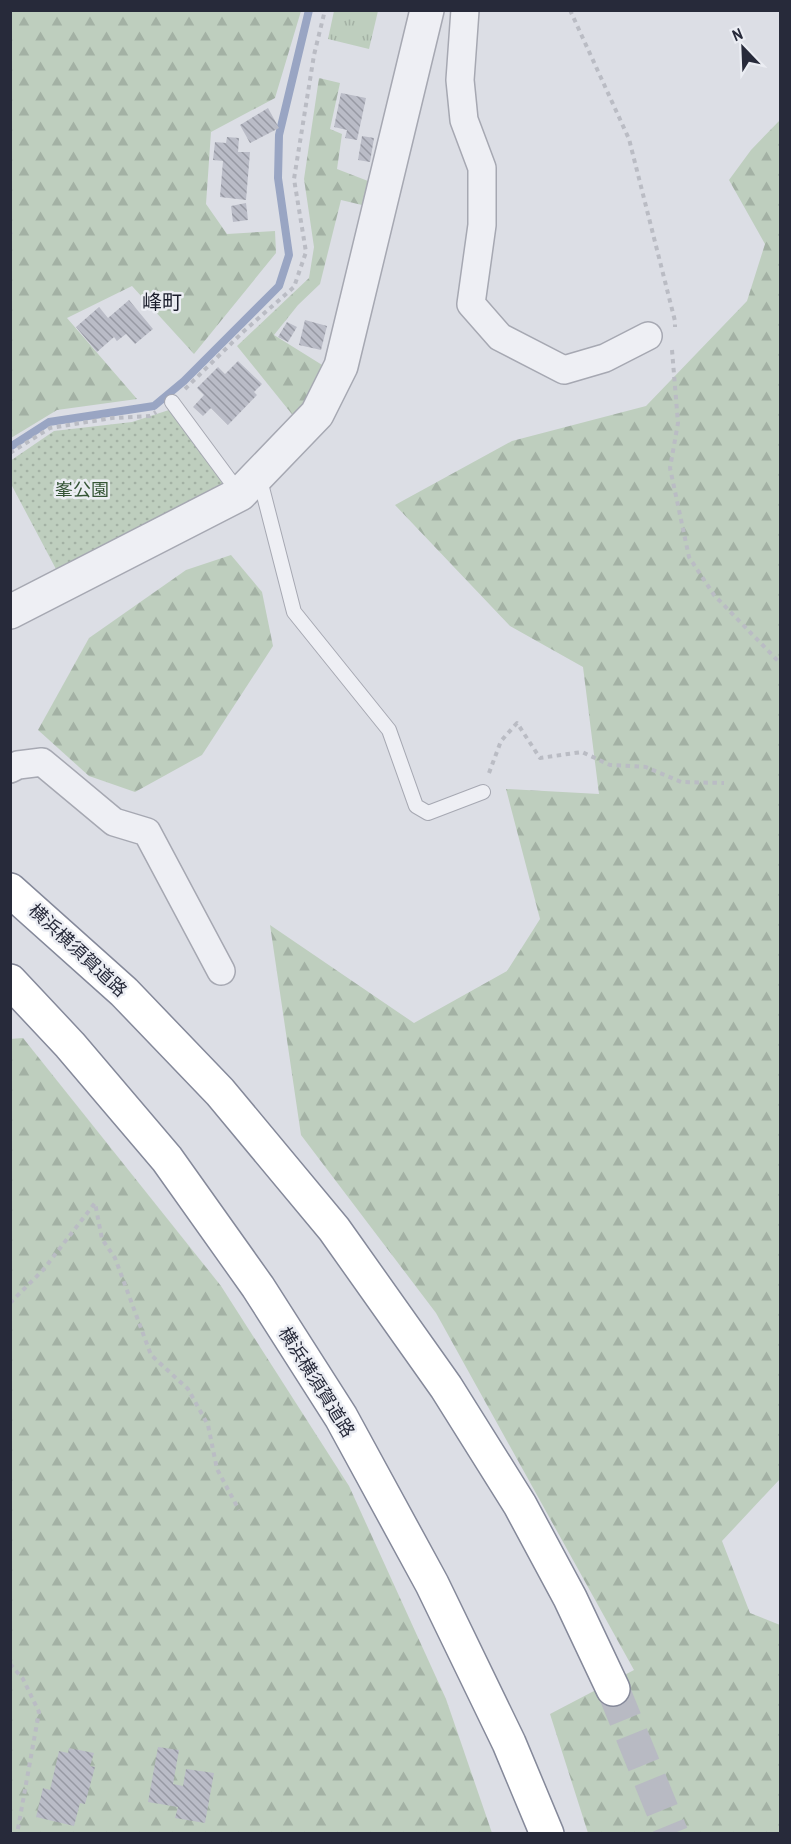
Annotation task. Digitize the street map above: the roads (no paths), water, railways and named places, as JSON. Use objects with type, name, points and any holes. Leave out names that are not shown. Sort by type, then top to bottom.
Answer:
[{"type":"highway","name":"横浜横須賀道路","points":[[10,890],[124,992],[220,1092],[334,1229],[446,1387],[520,1505],[570,1598],[613,1689]]},
{"type":"highway","name":"横浜横須賀道路","points":[[10,981],[70,1045],[167,1159],[258,1287],[341,1418],[432,1584],[509,1743],[547,1833]]},
{"type":"street","points":[[10,612],[249,484],[317,414],[341,366],[428,10]]},
{"type":"street","points":[[465,10],[460,80],[464,120],[482,168],[482,225],[471,304],[500,337],[564,370],[605,358],[648,336]]},
{"type":"street","points":[[10,769],[18,765],[42,762],[114,822],[147,832],[220,971]]},
{"type":"lane","points":[[172,402],[249,484],[294,612],[389,730],[416,806],[428,813],[483,792]]},
{"type":"waterway","points":[[10,447],[49,422],[154,406],[184,381],[279,286],[289,255],[278,178],[279,135],[309,10]]},
{"type":"tunnel","points":[[613,1689],[672,1834]]},
{"type":"district","name":"峰町","points":[[162,301]]},
{"type":"park label","name":"峯公園","points":[[82,489]]}]
